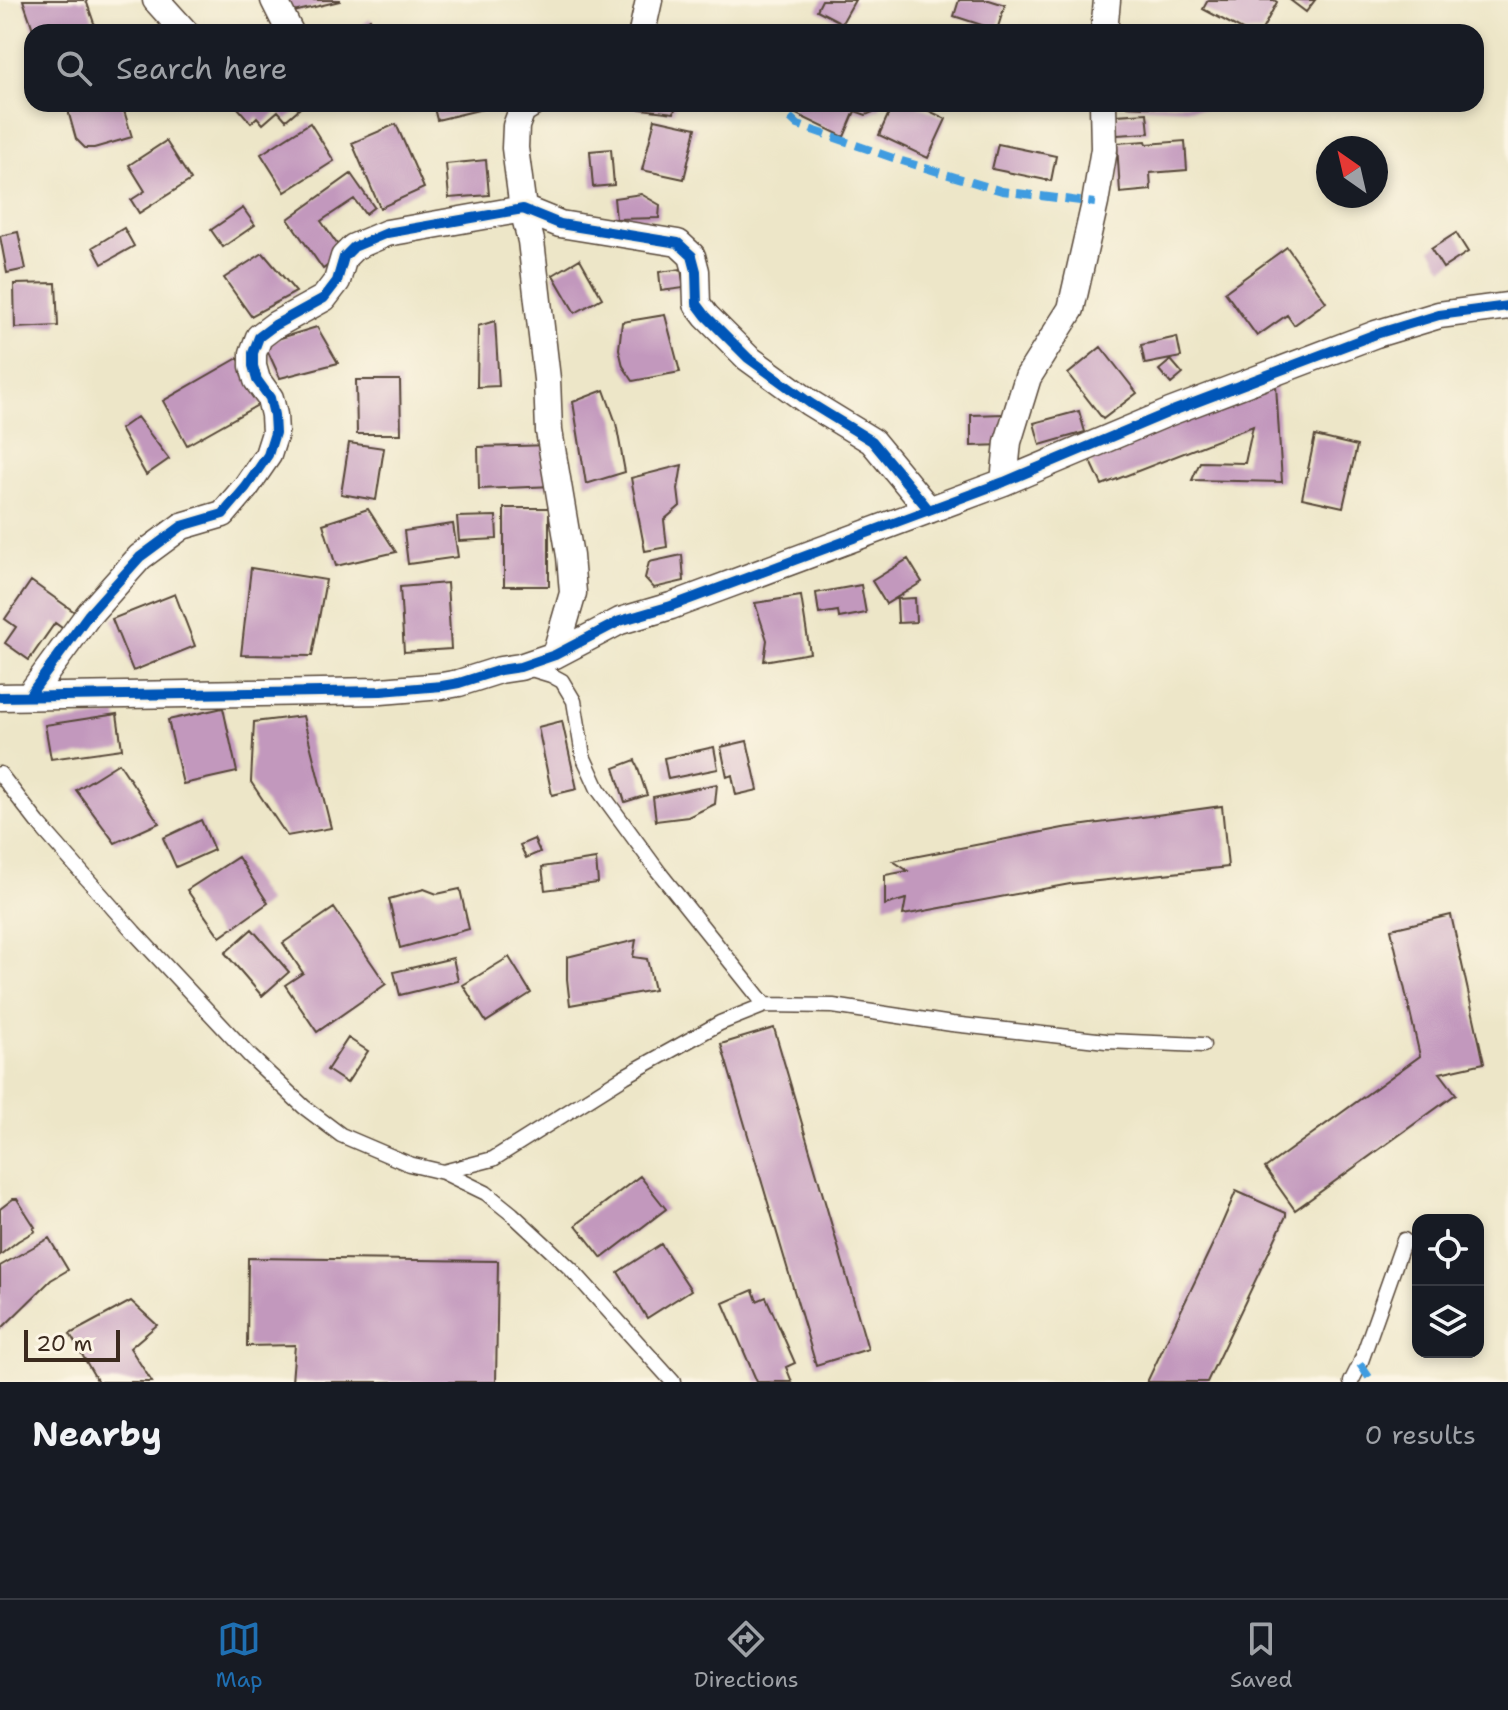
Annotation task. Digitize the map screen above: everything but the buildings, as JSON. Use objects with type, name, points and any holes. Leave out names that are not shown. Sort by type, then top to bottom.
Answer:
[{"type":"street","points":[[156,0],[178,24]]},
{"type":"street","points":[[274,0],[286,24]]},
{"type":"street","points":[[644,24],[649,0]]},
{"type":"street","points":[[1105,24],[1107,0]]},
{"type":"street","points":[[521,112],[516,126],[515,148],[523,209],[531,241],[547,379],[549,431],[570,556],[573,593],[555,655]]},
{"type":"street","points":[[1004,482],[1008,442],[1028,377],[1071,309],[1104,149],[1103,112]]},
{"type":"street","points":[[29,696],[89,614],[140,557],[182,526],[223,514],[246,487],[268,455],[275,433],[270,398],[257,380],[253,366],[253,353],[259,337],[324,298],[337,281],[344,257],[354,247],[387,233],[523,209],[560,224],[678,243],[692,256],[696,271],[697,304],[706,316],[748,358],[810,403],[872,441],[929,510]]},
{"type":"street","points":[[0,697],[381,691],[459,683],[555,655],[620,621],[671,606],[1004,482],[1170,412],[1376,334],[1439,315],[1508,306]]},
{"type":"lane","points":[[520,667],[537,670],[562,681],[574,701],[583,756],[598,789],[658,871],[765,1005]]},
{"type":"lane","points":[[0,774],[38,823],[134,932],[250,1056],[304,1107],[341,1135],[409,1164],[443,1172],[486,1193],[571,1269],[673,1382]]},
{"type":"lane","points":[[443,1172],[493,1159],[625,1076],[720,1023],[765,1005],[833,1006],[952,1024],[1106,1041],[1203,1045]]},
{"type":"lane","points":[[1351,1382],[1404,1240]]},
{"type":"marked path","points":[[784,112],[798,125],[1002,191],[1095,203]]},
{"type":"marked path","points":[[1360,1364],[1372,1382]]},
{"type":"cycle path","points":[[29,696],[89,614],[140,557],[182,526],[223,514],[246,487],[268,455],[275,433],[270,398],[257,380],[253,366],[253,353],[259,337],[324,298],[337,281],[344,257],[354,247],[387,233],[523,209],[560,224],[678,243],[692,256],[696,271],[697,304],[706,316],[748,358],[810,403],[872,441],[929,510]]},
{"type":"cycle path","points":[[0,697],[381,691],[459,683],[555,655],[620,621],[671,606],[1004,482],[1170,412],[1376,334],[1439,315],[1508,306]]}]
